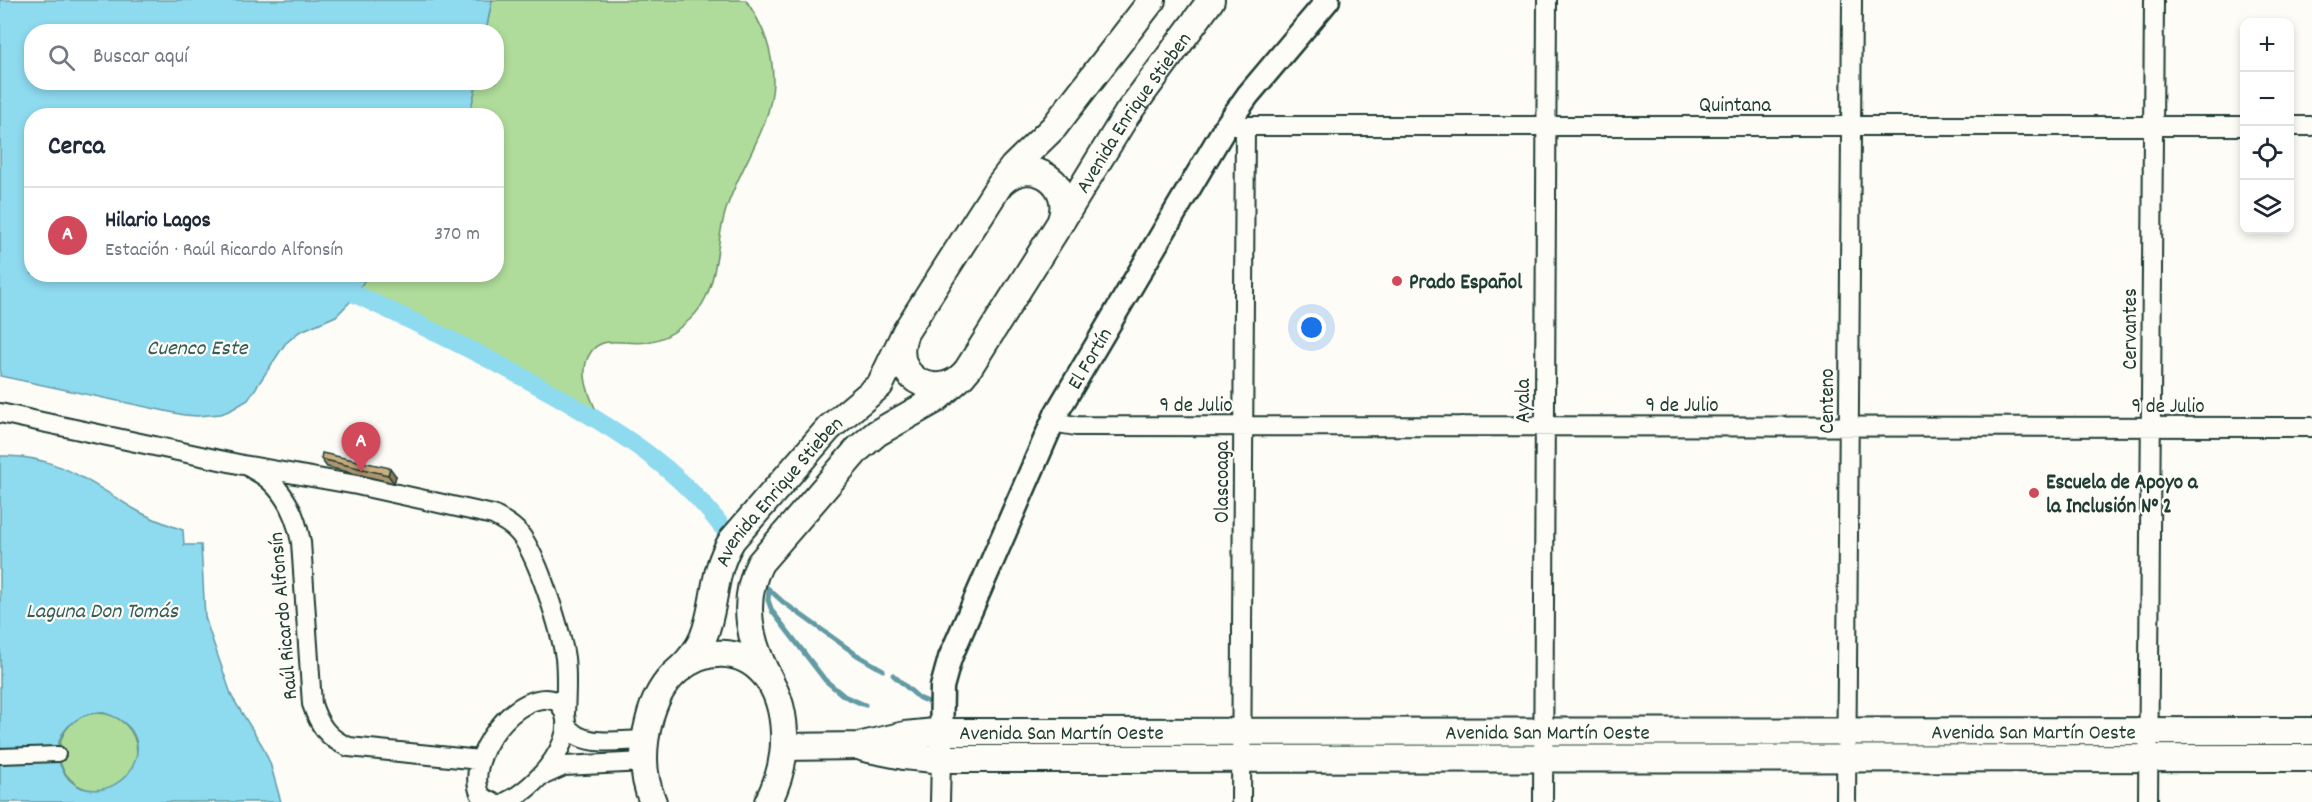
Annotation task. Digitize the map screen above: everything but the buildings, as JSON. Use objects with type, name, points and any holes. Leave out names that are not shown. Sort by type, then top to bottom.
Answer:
[{"type":"main road","name":"Avenida Enrique Stieben","points":[[645,751],[650,717],[656,701],[669,680],[694,654],[703,638],[716,575],[723,556],[737,533],[829,428],[880,385],[906,331],[1000,184],[1013,167],[1054,127],[1152,0]]},
{"type":"main road","name":"Avenida Enrique Stieben","points":[[906,331],[901,353],[906,369],[913,378],[923,384],[940,386],[961,377],[1127,114],[1211,0]]},
{"type":"main road","name":"Avenida Enrique Stieben","points":[[1000,184],[1009,176],[1021,171],[1033,171],[1050,178],[1059,188],[1063,199],[1064,212],[1057,228]]},
{"type":"main road","points":[[768,802],[777,780],[784,747],[782,711],[752,638],[749,615],[751,584],[760,563],[852,454],[878,433],[935,400],[961,377]]},
{"type":"main road","points":[[763,503],[790,527]]},
{"type":"main road","points":[[681,668],[704,656],[730,654],[752,663],[770,680]]},
{"type":"main road","name":"Avenida San Martín Oeste","points":[[784,747],[858,746],[905,735],[941,732],[2312,731]]},
{"type":"main road","name":"Avenida San Martín Oeste","points":[[858,746],[904,756],[941,759],[2312,758]]},
{"type":"main road","points":[[645,751],[647,783],[653,802]]},
{"type":"street","name":"El Fortín","points":[[941,759],[942,687],[950,658],[1052,422],[1236,126],[1248,95],[1328,0]]},
{"type":"street","name":"Ayala","points":[[1543,802],[1547,0]]},
{"type":"street","name":"Centeno","points":[[1846,802],[1852,0]]},
{"type":"street","name":"Cervantes","points":[[2148,802],[2154,0]]},
{"type":"street","name":"Quintana","points":[[1236,126],[2240,126]]},
{"type":"street","name":"Olascoaga","points":[[1236,126],[1244,426],[1241,802]]},
{"type":"street","points":[[2294,126],[2312,126]]},
{"type":"street","name":"Raúl Ricardo Alfonsín","points":[[0,413],[243,465],[357,485],[493,515],[507,522],[518,531],[535,557],[561,640],[566,675],[565,719],[559,750],[540,778],[511,800]]},
{"type":"street","name":"9 de Julio","points":[[1052,422],[1076,426],[2312,427]]},
{"type":"street","name":"Raúl Ricardo Alfonsín","points":[[243,465],[274,484],[287,502],[298,526],[312,704],[323,729],[331,738],[349,747],[480,760]]},
{"type":"street","points":[[472,802],[480,760],[486,746],[506,720],[526,704],[535,700],[552,699],[558,702],[573,735],[585,740],[645,751]]},
{"type":"street","points":[[540,778],[564,766],[645,751]]},
{"type":"street","points":[[0,756],[58,754]]},
{"type":"street","points":[[940,802],[941,759]]},
{"type":"street","points":[[477,784],[482,797],[492,802]]},
{"type":"green space","points":[[492,0],[746,0],[762,29],[769,48],[773,81],[767,116],[725,213],[713,277],[706,297],[690,319],[666,336],[640,343],[602,343],[591,352],[587,360],[585,378],[601,421],[493,360],[355,294],[363,282],[504,282],[504,108],[471,108],[475,90],[504,90],[504,24],[487,24]]},
{"type":"green space","points":[[90,713],[106,713],[120,719],[131,730],[137,744],[137,760],[131,774],[120,785],[106,791],[90,791],[76,785],[65,774],[59,760],[59,744],[65,730],[76,719]]},
{"type":"water","name":"Cuenco Este","points":[[0,0],[492,0],[487,24],[24,24],[24,90],[475,90],[471,108],[24,108],[24,282],[363,282],[350,302],[336,316],[299,332],[285,344],[248,400],[221,414],[184,415],[0,376]]},
{"type":"water","name":"Laguna Don Tomás","points":[[0,456],[39,460],[72,472],[142,513],[183,530],[184,545],[201,545],[205,617],[209,630],[232,697],[262,745],[270,763],[281,802],[0,802]],"holes":[[[100,712],[121,720],[133,733],[137,747],[135,761],[127,774],[115,784],[100,789],[82,788],[75,784],[64,772],[58,755],[58,745],[66,729],[81,717]]]},
{"type":"waterway","points":[[355,294],[506,368],[625,437],[686,486],[723,528]]},
{"type":"waterway","points":[[762,583],[783,602],[857,655],[883,670]]},
{"type":"waterway","points":[[769,590],[768,600],[772,611],[825,680],[844,696],[865,705]]},
{"type":"waterway","points":[[893,675],[919,698],[936,705]]},
{"type":"place","name":"Prado Español","points":[[1397,281]]},
{"type":"place","name":"Hilario Lagos","points":[[361,472]]},
{"type":"place","name":"Escuela de Apoyo a la Inclusión N° 2","points":[[2034,493]]}]
